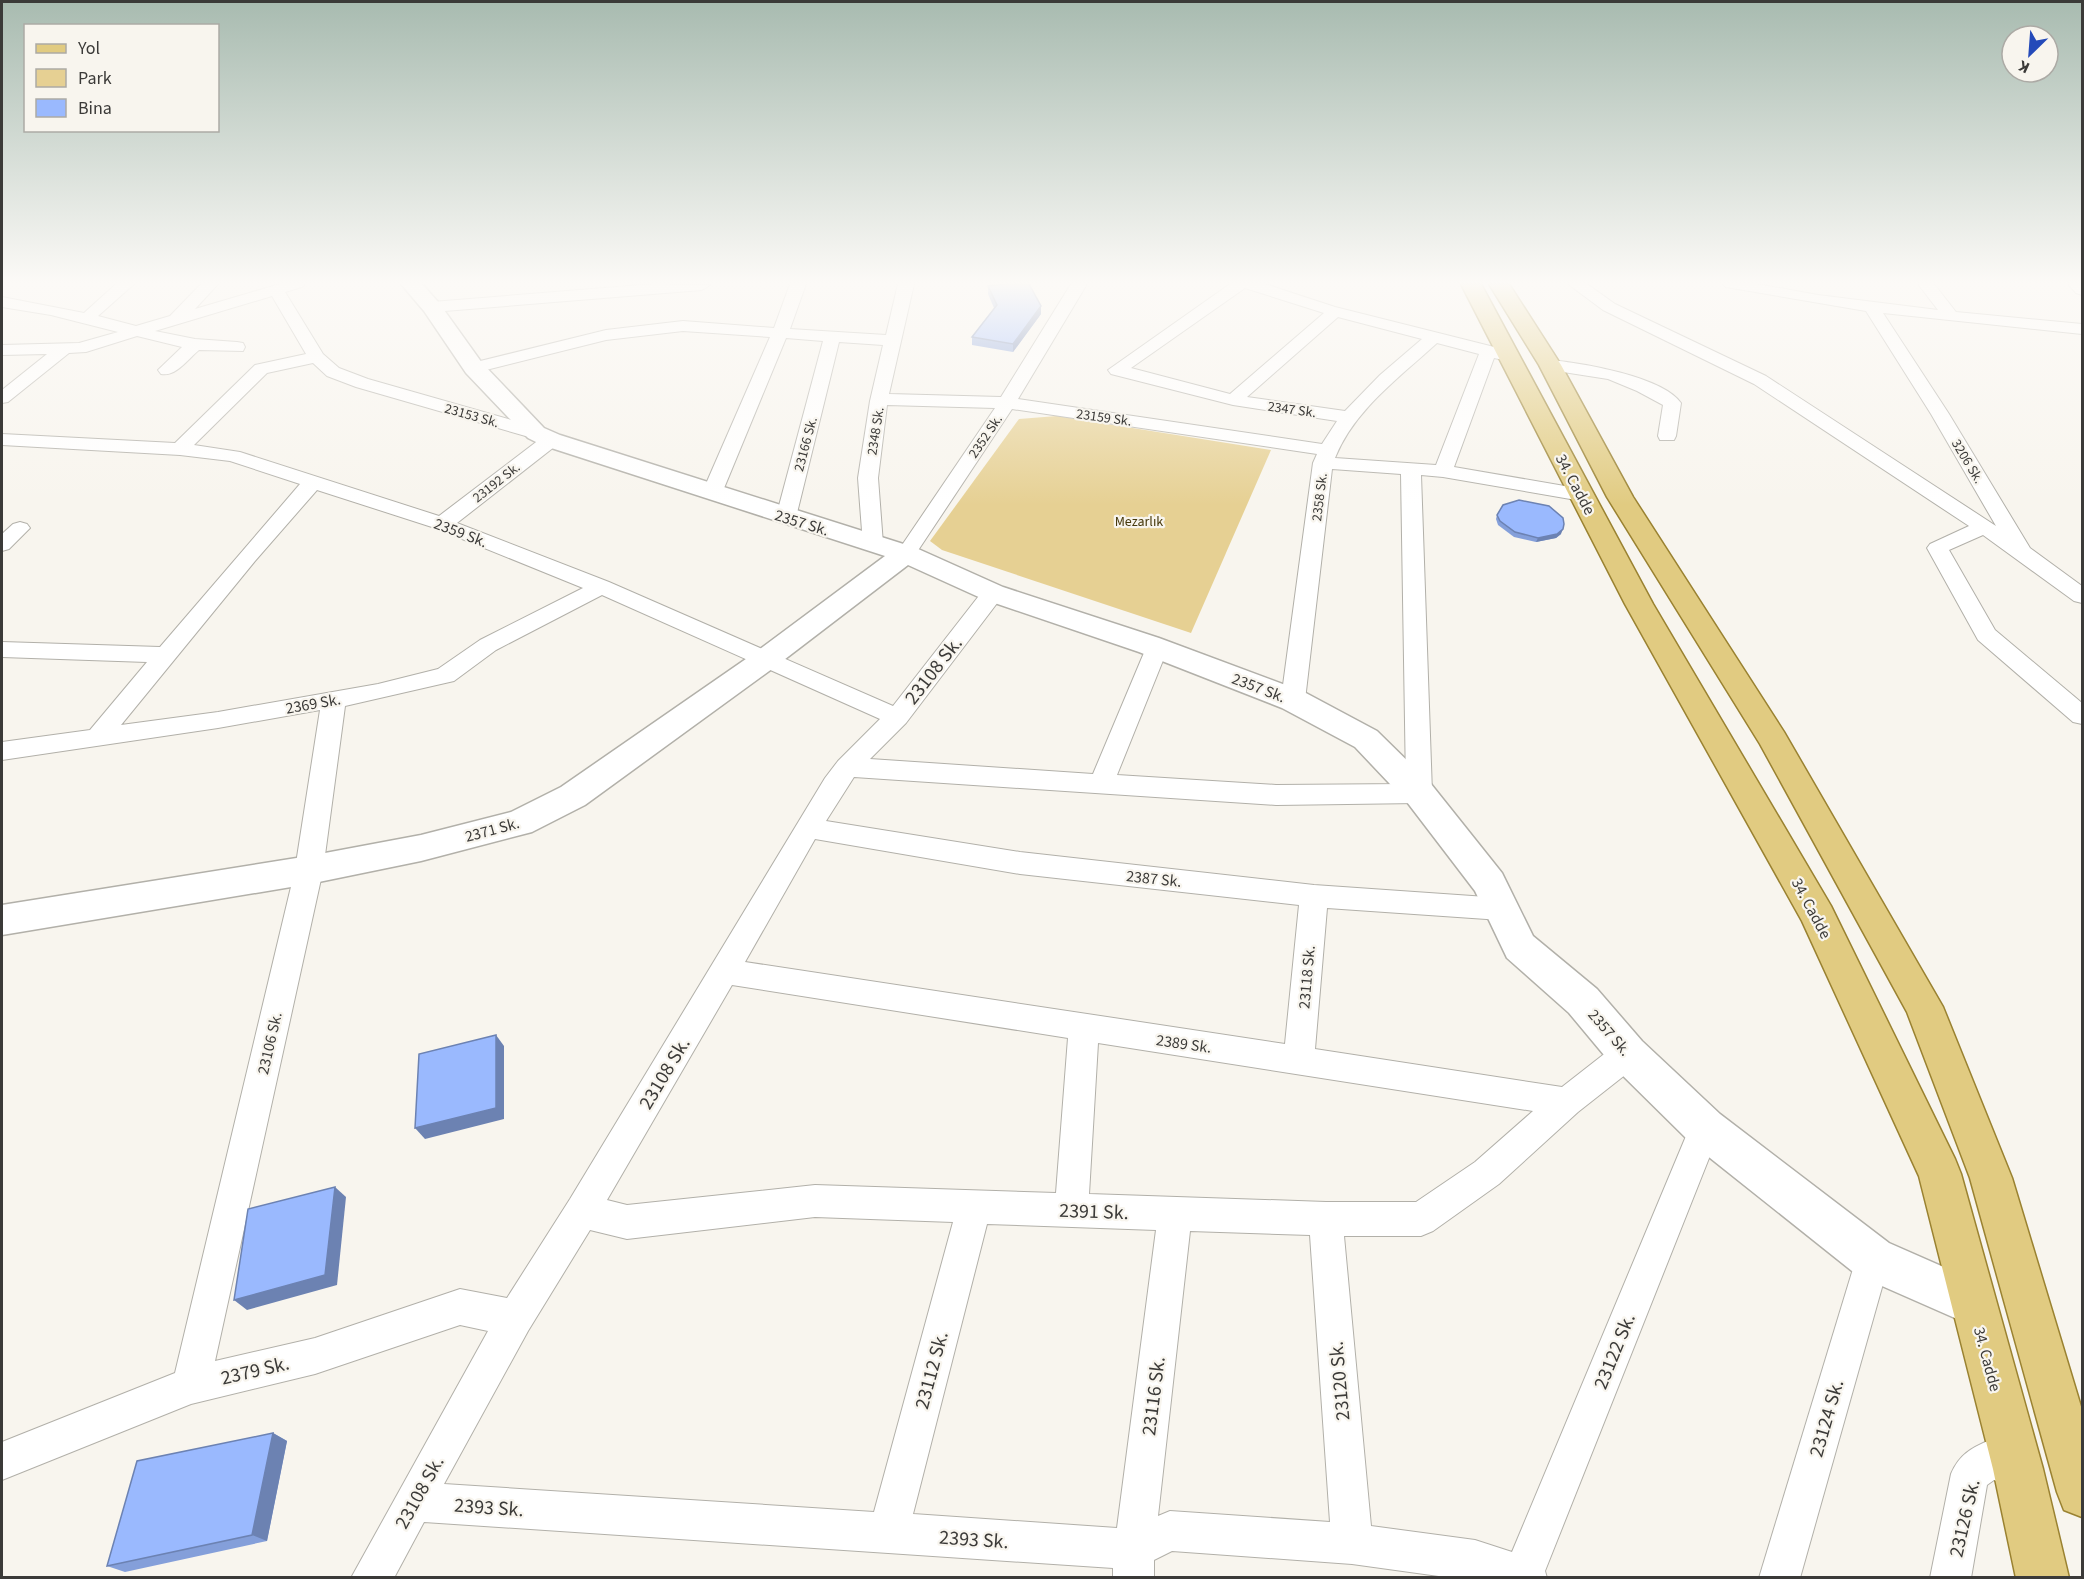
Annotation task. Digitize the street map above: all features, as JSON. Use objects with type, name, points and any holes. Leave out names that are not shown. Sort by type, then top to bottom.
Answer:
[{"type":"main road","name":"34. Cadde","points":[[1500,358],[1582,495],[1639,604],[1818,916],[1940,1174],[2018,1469],[2043,1578]]},
{"type":"main road","name":"34. Cadde","points":[[1546,358],[1620,497],[1773,741],[1924,1007],[1991,1178],[2074,1440],[2082,1492]]},
{"type":"street","points":[[2,398],[53,358]]},
{"type":"street","points":[[167,370],[180,358]]},
{"type":"street","points":[[180,449],[261,369],[313,358]]},
{"type":"street","name":"23153 Sk.","points":[[317,358],[333,372],[362,383],[543,436]]},
{"type":"street","name":"2357 Sk.","points":[[467,358],[474,368],[543,436],[712,493],[906,554],[993,593],[1157,648],[1293,700],[1366,740],[1419,793],[1489,883],[1520,947],[1583,1001],[1628,1054],[1705,1128],[1873,1259],[1973,1303]]},
{"type":"street","points":[[474,368],[515,358]]},
{"type":"street","points":[[712,493],[770,358]]},
{"type":"street","name":"23166 Sk.","points":[[786,517],[827,358]]},
{"type":"street","name":"2348 Sk.","points":[[873,544],[868,478],[880,399],[889,358]]},
{"type":"street","name":"2352 Sk.","points":[[906,554],[1007,403],[1034,358]]},
{"type":"street","name":"2347 Sk.","points":[[1132,358],[1117,370],[1233,400],[1348,417]]},
{"type":"street","points":[[1233,400],[1282,358]]},
{"type":"street","name":"2358 Sk.","points":[[1293,700],[1325,457],[1348,417],[1413,358]]},
{"type":"street","points":[[1443,471],[1496,358]]},
{"type":"street","points":[[1714,358],[1760,380],[1982,528],[2022,552]]},
{"type":"street","name":"3206 Sk.","points":[[1904,358],[1941,414],[2022,552],[2082,596]]},
{"type":"street","points":[[1551,365],[1586,367],[1625,378],[1652,390],[1672,403],[1667,436]]},
{"type":"street","name":"23159 Sk.","points":[[880,399],[1007,403],[1325,457],[1443,471],[1582,495]]},
{"type":"street","name":"23192 Sk.","points":[[442,524],[543,436]]},
{"type":"street","name":"2359 Sk.","points":[[2,440],[180,449],[233,456],[442,524],[601,587],[897,717]]},
{"type":"street","points":[[847,767],[1276,795],[1419,793],[1411,469]]},
{"type":"street","points":[[97,738],[312,483]]},
{"type":"street","points":[[2,545],[20,528]]},
{"type":"street","points":[[1982,528],[1937,548],[1986,635],[2082,716]]},
{"type":"street","name":"2371 Sk.","points":[[2,920],[309,870],[421,848],[520,823],[573,796],[766,659],[906,554]]},
{"type":"street","points":[[2054,577],[2082,580]]},
{"type":"street","name":"2369 Sk.","points":[[4,756],[97,738],[218,720],[334,699],[446,675],[488,645],[601,587]]},
{"type":"street","name":"23108 Sk.","points":[[371,1578],[515,1318],[582,1211],[808,828],[847,767],[897,717],[993,593]]},
{"type":"street","points":[[1101,784],[1157,648]]},
{"type":"street","points":[[2,649],[165,655]]},
{"type":"street","name":"23106 Sk.","points":[[191,1385],[309,870],[334,699]]},
{"type":"street","name":"2387 Sk.","points":[[808,828],[1020,863],[1314,896],[1501,909]]},
{"type":"street","name":"23118 Sk.","points":[[1299,1059],[1314,896]]},
{"type":"street","name":"2389 Sk.","points":[[724,971],[1084,1029],[1299,1059],[1567,1102]]},
{"type":"street","points":[[1071,1210],[1084,1029]]},
{"type":"street","points":[[1567,1102],[1628,1054]]},
{"type":"street","name":"2391 Sk.","points":[[582,1211],[627,1222],[815,1200],[1326,1219],[1421,1220],[1487,1173],[1567,1102]]},
{"type":"street","name":"23122 Sk.","points":[[1525,1576],[1705,1128]]},
{"type":"street","name":"23112 Sk.","points":[[888,1533],[974,1207]]},
{"type":"street","name":"23116 Sk.","points":[[1133,1563],[1176,1214]]},
{"type":"street","name":"23120 Sk.","points":[[1326,1219],[1352,1544]]},
{"type":"street","name":"23124 Sk.","points":[[1779,1578],[1873,1259]]},
{"type":"street","name":"2379 Sk.","points":[[2,1461],[191,1385],[315,1356],[460,1307],[515,1318]]},
{"type":"street","name":"23126 Sk.","points":[[1950,1578],[1970,1474],[1990,1460],[2018,1469]]},
{"type":"street","name":"2393 Sk.","points":[[414,1502],[888,1533],[1133,1563]]},
{"type":"street","points":[[1133,1563],[1170,1531],[1352,1544],[1475,1560],[1525,1576]]},
{"type":"green space","name":"Mezarlık","points":[[1057,416],[1271,450],[1191,633],[942,550],[930,541],[1019,419]]},
{"type":"building","points":[[1519,500],[1549,506],[1563,518],[1563,529],[1557,534],[1538,538],[1515,532],[1500,521],[1497,515],[1503,505]]},
{"type":"building","points":[[496,1035],[496,1108],[415,1128],[419,1054]]},
{"type":"building","points":[[335,1187],[325,1275],[234,1300],[248,1209]]},
{"type":"building","points":[[273,1433],[252,1535],[107,1566],[137,1461]]}]
